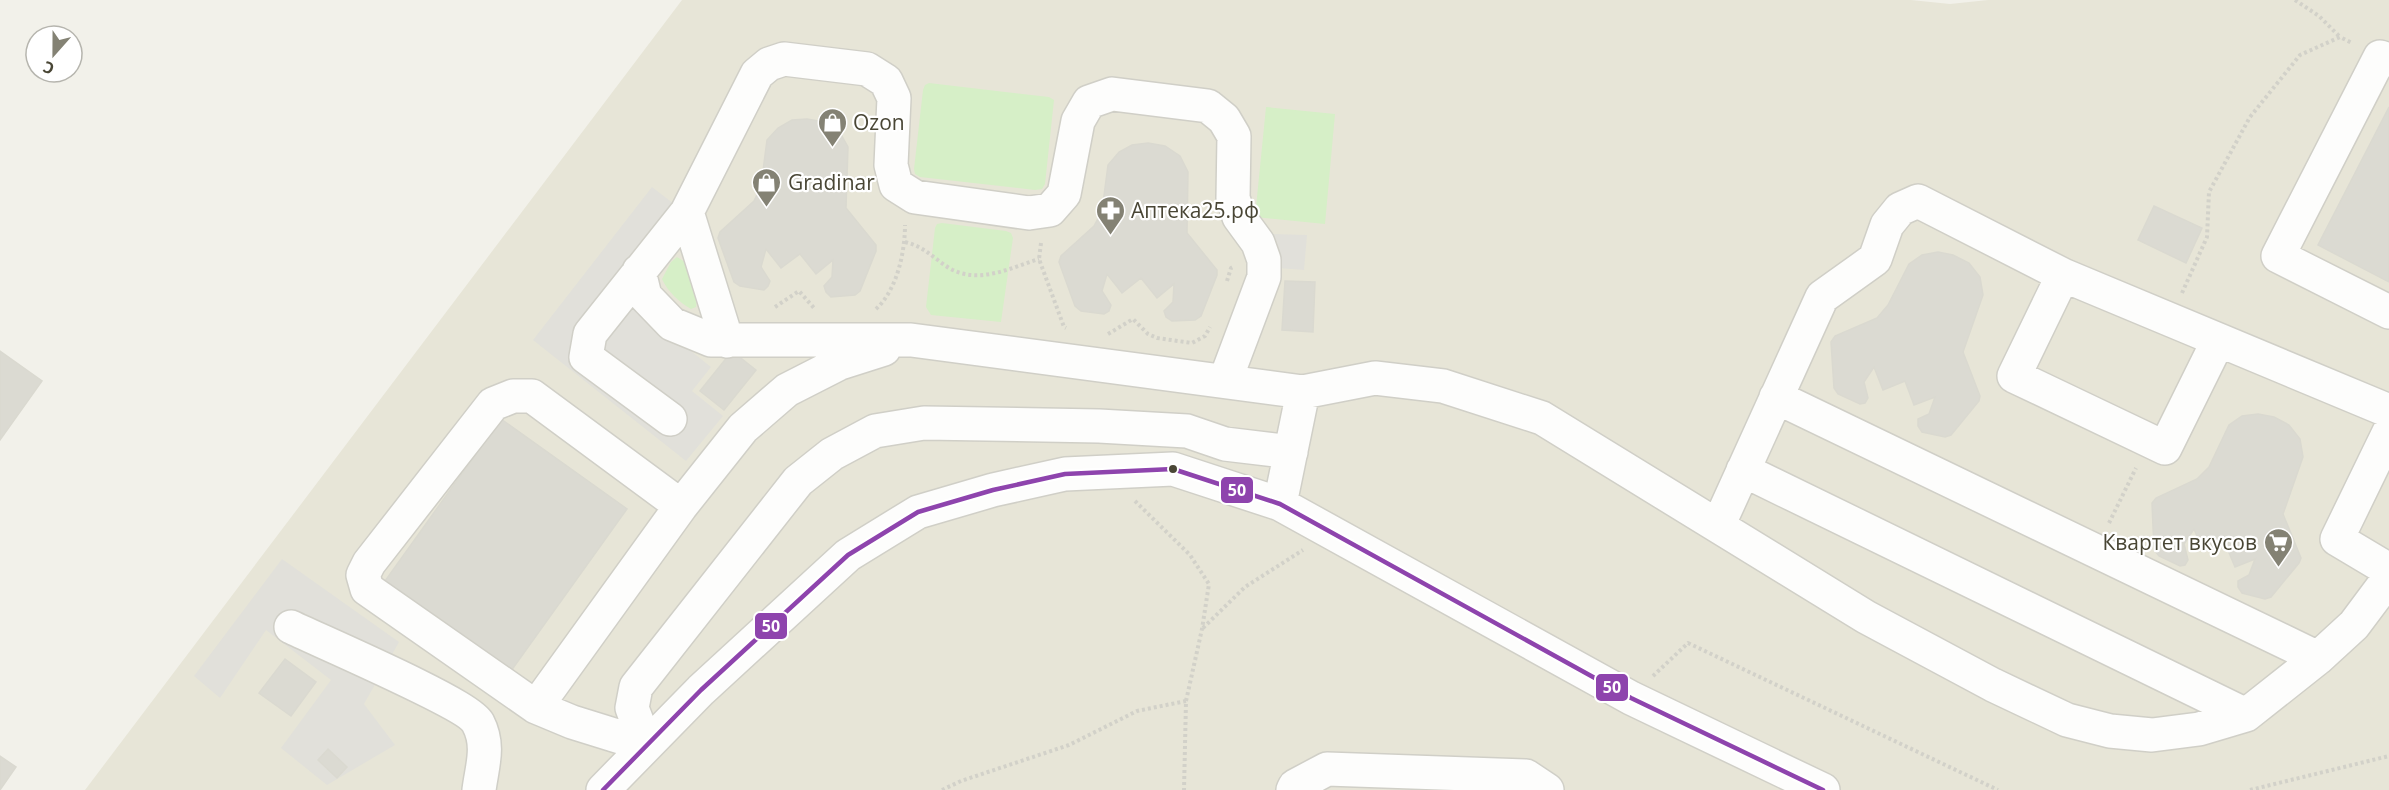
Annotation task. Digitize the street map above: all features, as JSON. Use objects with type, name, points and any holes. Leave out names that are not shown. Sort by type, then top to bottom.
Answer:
[{"type":"street","points":[[2384,58],[2278,256],[2389,312]]},
{"type":"street","points":[[670,419],[586,357],[590,334],[687,212],[757,74],[769,64],[784,59],[867,69],[886,81],[894,98],[891,165],[896,185],[915,197],[1029,213],[1050,210],[1064,194],[1078,121],[1089,102],[1112,94],[1208,106],[1224,119],[1234,136],[1233,198],[1239,217],[1258,243],[1264,260],[1264,277],[1260,290],[1225,381]]},
{"type":"street","points":[[1718,526],[1822,297],[1875,259],[1887,225],[1900,209],[1918,201],[2063,275],[2389,411]]},
{"type":"street","points":[[687,212],[727,341]]},
{"type":"street","points":[[639,272],[645,296],[672,324],[711,340],[911,340],[1303,392],[1375,378],[1443,386],[1542,418],[1866,617],[1993,685],[2067,720],[2110,731],[2152,735],[2199,729],[2246,715],[2318,658],[2354,625],[2389,578]]},
{"type":"street","points":[[2063,275],[2014,376],[2165,448],[2218,341]]},
{"type":"street","points":[[536,707],[681,507],[743,428],[787,390],[840,363],[911,340]]},
{"type":"street","points":[[1280,504],[1303,392]]},
{"type":"street","points":[[635,766],[572,722],[536,707],[367,589],[363,574],[369,563],[494,404],[513,396],[532,396],[681,507]]},
{"type":"street","points":[[1776,397],[2318,658]]},
{"type":"street","points":[[635,766],[632,708],[636,687],[798,481],[832,454],[875,431],[924,423],[1099,426],[1187,431],[1225,444],[1291,452]]},
{"type":"street","points":[[2389,432],[2337,539],[2389,570]]},
{"type":"street","points":[[603,790],[635,766],[701,690],[848,555],[918,512],[993,490],[1055,476],[1173,469],[1280,504],[1631,698],[1823,790]]},
{"type":"street","points":[[1743,470],[2246,715]]},
{"type":"street","points":[[291,627],[458,708],[477,720],[486,742],[478,790]]},
{"type":"street","points":[[456,790],[466,770],[484,758]]},
{"type":"street","points":[[1293,790],[1295,786],[1327,769],[1526,777],[1547,790]]},
{"type":"path","points":[[2295,0],[2319,16],[2340,37],[2384,58]]},
{"type":"path","points":[[2170,320],[2208,237],[2209,192],[2250,117],[2300,56],[2340,37]]},
{"type":"path","points":[[874,311],[884,303],[892,286],[905,242],[904,213],[896,185]]},
{"type":"path","points":[[1050,210],[1039,259],[1064,327],[1070,331]]},
{"type":"path","points":[[905,242],[920,246],[949,268],[968,276],[984,276],[1039,259]]},
{"type":"path","points":[[1225,289],[1231,268],[1242,263],[1255,271],[1260,290]]},
{"type":"path","points":[[768,309],[780,306],[799,291],[813,308],[820,311]]},
{"type":"path","points":[[1107,335],[1133,319],[1148,334],[1157,338],[1192,343],[1205,336],[1214,319]]},
{"type":"path","points":[[2096,551],[2149,441]]},
{"type":"path","points":[[1105,472],[1190,555],[1209,584],[1202,629],[1186,701],[1184,790]]},
{"type":"path","points":[[1202,629],[1245,587],[1331,533]]},
{"type":"path","points":[[1631,698],[1688,643],[1998,790]]},
{"type":"path","points":[[942,790],[961,781],[1069,744],[1137,711],[1186,701]]},
{"type":"path","points":[[2250,790],[2389,756]]},
{"type":"shaded area","points":[[682,0],[1911,0],[1950,4],[1988,0],[2389,0],[2389,790],[85,790]]},
{"type":"shaded area","points":[[652,187],[674,204],[609,286],[711,367],[692,391],[723,416],[686,461],[533,340]]},
{"type":"shaded area","points":[[1272,234],[1307,235],[1304,270],[1279,268],[1279,256]]},
{"type":"shaded area","points":[[282,559],[399,642],[364,704],[395,745],[327,785],[281,748],[331,680],[266,630],[220,698],[194,676]]},
{"type":"green space","points":[[929,83],[1049,97],[1054,100],[1045,184],[1042,189],[920,177],[915,174],[923,90]]},
{"type":"green space","points":[[1266,107],[1335,114],[1325,224],[1255,217]]},
{"type":"green space","points":[[937,224],[1011,233],[1013,238],[1001,322],[931,315],[926,307],[935,228]]},
{"type":"green space","points":[[677,257],[685,262],[697,300],[696,307],[691,309],[674,296],[662,279],[671,262]]},
{"type":"building","points":[[2389,107],[2389,282],[2318,245]]},
{"type":"building","points":[[807,119],[824,122],[839,131],[848,147],[846,208],[876,245],[876,251],[860,291],[855,295],[831,297],[826,292],[824,286],[832,277],[833,260],[816,274],[800,254],[781,268],[766,249],[761,267],[770,281],[768,286],[764,290],[740,286],[734,282],[718,238],[720,232],[754,201],[761,186],[767,140],[778,128],[792,120]]},
{"type":"building","points":[[1148,143],[1165,146],[1180,156],[1188,172],[1187,233],[1217,270],[1201,316],[1195,320],[1172,321],[1166,317],[1164,311],[1173,302],[1174,284],[1157,298],[1141,278],[1122,293],[1107,274],[1102,291],[1111,305],[1109,311],[1104,314],[1081,311],[1075,306],[1059,262],[1061,256],[1094,226],[1102,211],[1108,165],[1119,152],[1132,145]]},
{"type":"building","points":[[2154,206],[2202,228],[2186,263],[2138,240]]},
{"type":"building","points":[[1938,252],[1953,255],[1969,263],[1980,277],[1983,295],[1963,352],[1980,396],[1979,401],[1951,435],[1945,437],[1922,432],[1918,426],[1918,419],[1929,414],[1935,397],[1914,405],[1905,381],[1883,390],[1874,367],[1864,382],[1868,398],[1865,403],[1860,404],[1838,394],[1834,388],[1831,342],[1835,336],[1877,318],[1888,305],[1909,264],[1922,255]]},
{"type":"building","points":[[1285,281],[1315,282],[1313,332],[1282,330]]},
{"type":"building","points":[[0,351],[42,381],[0,440]]},
{"type":"building","points":[[732,351],[756,370],[724,410],[700,391]]},
{"type":"building","points":[[2258,414],[2274,417],[2289,425],[2300,439],[2303,457],[2283,514],[2301,558],[2271,597],[2265,599],[2242,593],[2238,587],[2238,581],[2249,575],[2255,559],[2235,567],[2225,543],[2203,551],[2194,529],[2184,544],[2188,560],[2185,565],[2180,566],[2159,556],[2154,550],[2152,503],[2156,498],[2197,479],[2209,467],[2229,425],[2242,416]]},
{"type":"building","points":[[501,419],[627,509],[511,671],[385,581]]},
{"type":"building","points":[[285,659],[316,682],[291,716],[259,693]]},
{"type":"building","points":[[328,749],[347,767],[337,778],[318,760]]},
{"type":"building","points":[[0,756],[16,767],[0,790]]},
{"type":"transit line","name":"50","points":[[603,790],[701,690],[848,555],[918,512],[993,490],[1065,474],[1173,469],[1280,504],[1631,698],[1823,790]]},
{"type":"place","name":"Ozon","points":[[832,148]]},
{"type":"place","name":"Gradinar","points":[[767,208]]},
{"type":"place","name":"Аптека25.рф","points":[[1110,236]]},
{"type":"place","name":"Квартет вкусов","points":[[2278,568]]}]
